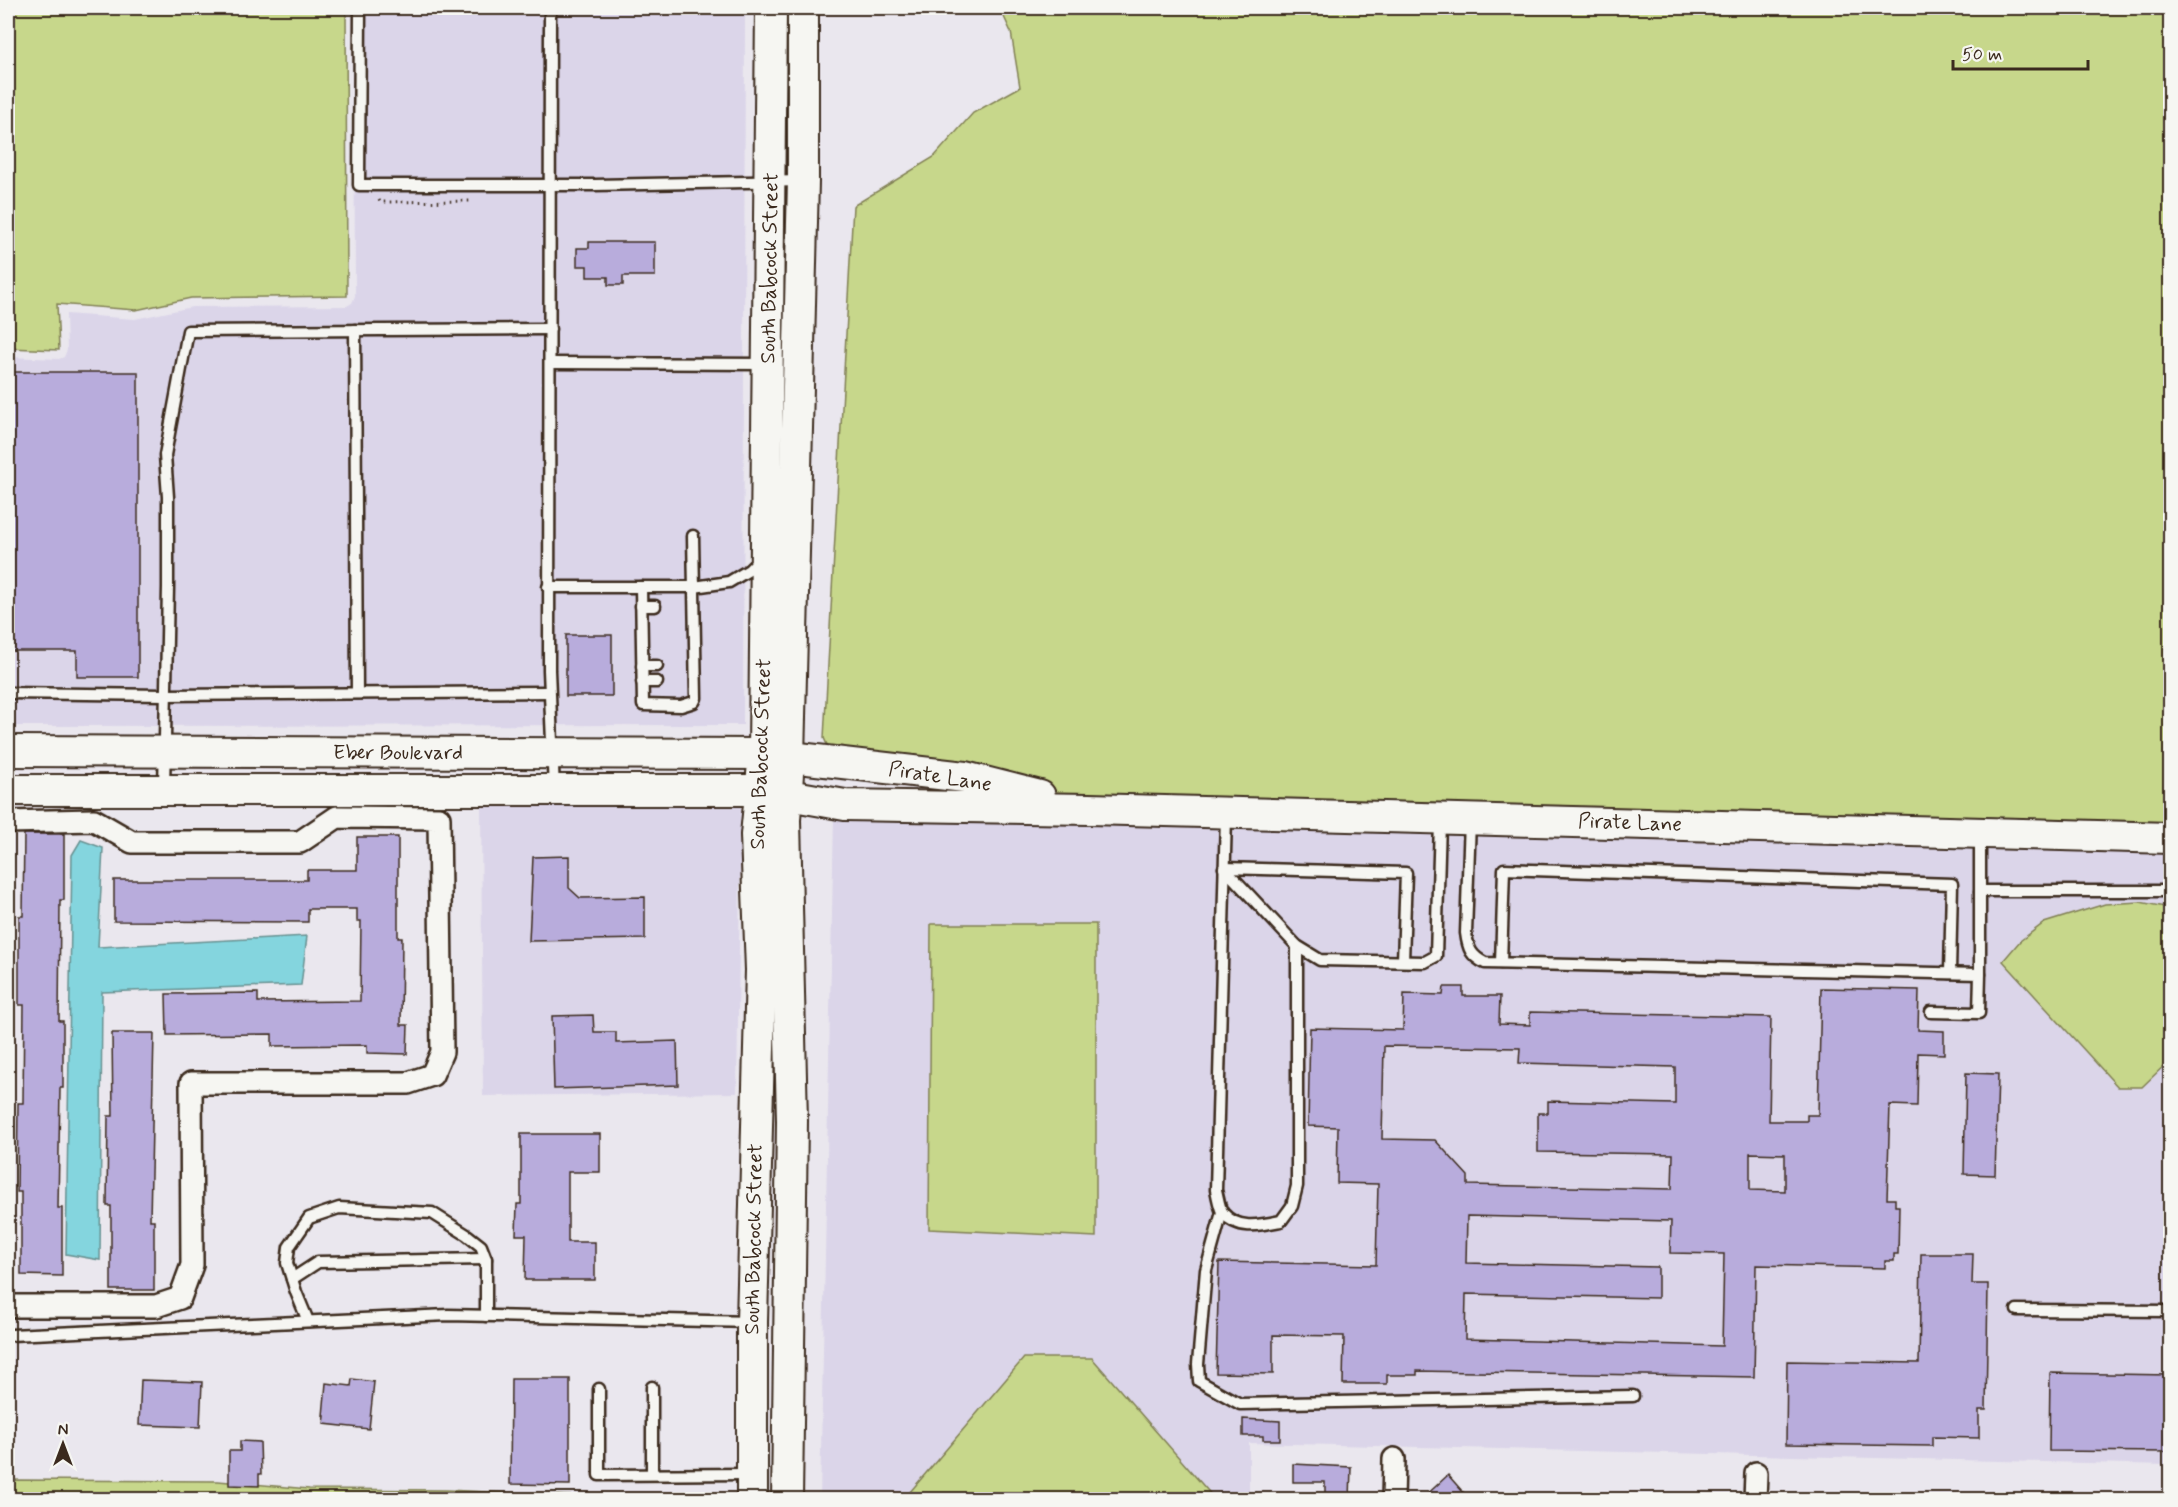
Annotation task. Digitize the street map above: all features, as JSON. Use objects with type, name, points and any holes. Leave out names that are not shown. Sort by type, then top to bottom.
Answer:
[{"type":"street","name":"South Babcock Street","points":[[771,8],[766,552],[776,756]]},
{"type":"street","name":"South Babcock Street","points":[[752,1487],[752,1322],[761,970],[756,835],[773,793],[776,756],[803,181],[803,8]]},
{"type":"street","name":"Eber Boulevard","points":[[8,751],[776,756]]},
{"type":"street","name":"Pirate Lane","points":[[776,756],[965,777],[1089,809]]},
{"type":"street","name":"Eber Boulevard","points":[[8,790],[164,790],[439,804],[554,790],[773,793]]},
{"type":"street","name":"South Babcock Street","points":[[773,793],[785,820],[792,1121],[787,1500]]},
{"type":"street","name":"Pirate Lane","points":[[773,793],[845,805],[1089,809],[2170,838]]},
{"type":"street","points":[[8,822],[94,820],[132,842],[300,842],[337,818],[439,804],[441,1052],[432,1075],[408,1083],[191,1083],[192,1265],[180,1298],[156,1306],[8,1306]]},
{"type":"street","points":[[1393,1500],[1394,1459]]},
{"type":"street","points":[[1755,1500],[1756,1473]]},
{"type":"lane","points":[[360,8],[359,185],[803,181]]},
{"type":"lane","points":[[550,8],[548,586],[549,692],[554,790]]},
{"type":"lane","points":[[164,790],[168,497],[165,455],[188,331],[550,329]]},
{"type":"lane","points":[[355,330],[357,693]]},
{"type":"lane","points":[[550,363],[769,364]]},
{"type":"lane","points":[[641,587],[644,705],[681,706],[694,702],[696,698],[690,682],[690,606],[694,587],[693,536]]},
{"type":"lane","points":[[548,586],[694,587],[729,582],[749,570],[766,552]]},
{"type":"lane","points":[[641,606],[655,606]]},
{"type":"lane","points":[[642,624],[654,623]]},
{"type":"lane","points":[[642,642],[655,641]]},
{"type":"lane","points":[[642,666],[657,666]]},
{"type":"lane","points":[[642,682],[657,682]]},
{"type":"lane","points":[[8,693],[165,695],[549,692]]},
{"type":"lane","points":[[1226,813],[1216,1190],[1222,1212],[1206,1270],[1198,1364],[1199,1381],[1240,1404],[1633,1396]]},
{"type":"lane","points":[[1224,868],[1297,946],[1320,960],[1425,962],[1436,956],[1440,818]]},
{"type":"lane","points":[[1470,819],[1467,947],[1473,957],[1485,963],[1980,974]]},
{"type":"lane","points":[[1930,1012],[1979,1013],[1980,833]]},
{"type":"lane","points":[[1224,868],[1406,873],[1403,961]]},
{"type":"lane","points":[[1502,963],[1504,869],[1952,884],[1950,974]]},
{"type":"lane","points":[[1980,891],[2170,891]]},
{"type":"lane","points":[[1222,1212],[1237,1223],[1258,1226],[1281,1221],[1292,1206],[1297,1185],[1297,946]]},
{"type":"lane","points":[[308,1322],[287,1263],[289,1247],[309,1218],[339,1208],[432,1213],[467,1235],[481,1246],[486,1260],[486,1316]]},
{"type":"lane","points":[[292,1279],[318,1262],[486,1260]]},
{"type":"lane","points":[[2017,1310],[2170,1311]]},
{"type":"lane","points":[[10,1335],[448,1315],[752,1322]]},
{"type":"lane","points":[[652,1387],[652,1474]]},
{"type":"lane","points":[[599,1389],[599,1475],[652,1474],[752,1487]]},
{"type":"path","points":[[370,185],[380,202],[475,201]]},
{"type":"shaded area","points":[[354,8],[745,8],[743,725],[8,726],[8,357],[59,359],[64,357],[67,350],[66,314],[135,319],[192,307],[347,306],[352,303],[355,296]]},
{"type":"shaded area","points":[[741,803],[737,1093],[483,1096],[481,805]]},
{"type":"shaded area","points":[[834,816],[2170,849],[2170,1465],[1249,1443],[1249,1499],[820,1500]]},
{"type":"green space","points":[[8,8],[346,8],[347,296],[191,298],[136,310],[57,304],[59,350],[8,348]]},
{"type":"green space","points":[[1000,8],[2170,8],[2170,838],[1089,809],[835,762],[824,738],[853,206],[934,157],[973,113],[1020,87],[1011,32]]},
{"type":"green space","points":[[2140,902],[2170,908],[2170,1060],[2142,1087],[2118,1087],[2003,961],[2020,941],[2044,923],[2105,904]]},
{"type":"green space","points":[[931,924],[1096,924],[1096,1237],[929,1229]]},
{"type":"green space","points":[[1024,1358],[1092,1358],[1215,1499],[904,1499]]},
{"type":"green space","points":[[8,1480],[218,1481],[309,1489],[447,1490],[631,1499],[8,1500]]},
{"type":"water","points":[[81,840],[103,848],[98,947],[307,936],[301,985],[102,992],[100,1260],[66,1254],[72,855]]},
{"type":"building","points":[[589,242],[655,242],[655,276],[623,276],[623,285],[608,285],[608,277],[587,277],[587,266],[577,266],[577,248],[589,248]]},
{"type":"building","points":[[8,372],[138,372],[138,677],[77,677],[77,651],[8,651]]},
{"type":"building","points":[[566,635],[612,635],[612,696],[566,696]]},
{"type":"building","points":[[24,834],[64,834],[64,900],[60,900],[59,1021],[63,1021],[63,1088],[60,1088],[58,1208],[62,1208],[62,1276],[21,1275],[21,1192],[17,1192],[18,1103],[23,1103],[24,1005],[19,1005],[19,916],[23,916]]},
{"type":"building","points":[[357,837],[398,837],[398,938],[402,938],[401,1025],[408,1025],[407,1054],[367,1053],[367,1045],[272,1046],[272,1034],[167,1035],[166,994],[258,993],[258,1002],[360,1001],[361,921],[357,921],[357,909],[308,909],[308,922],[114,921],[114,880],[307,880],[307,870],[357,870]]},
{"type":"building","points":[[569,856],[569,888],[580,898],[645,897],[645,939],[529,941],[533,857]]},
{"type":"building","points":[[1444,987],[1463,987],[1463,996],[1500,996],[1499,1024],[1530,1025],[1530,1012],[1771,1017],[1769,1121],[1807,1121],[1807,1115],[1818,1115],[1821,988],[1919,990],[1918,1030],[1944,1031],[1944,1054],[1918,1053],[1917,1106],[1890,1105],[1887,1199],[1895,1199],[1895,1206],[1899,1206],[1898,1254],[1894,1254],[1894,1261],[1885,1261],[1885,1268],[1756,1265],[1754,1377],[1417,1371],[1417,1375],[1387,1375],[1387,1384],[1343,1384],[1344,1336],[1273,1335],[1273,1374],[1216,1373],[1219,1262],[1376,1265],[1378,1184],[1337,1183],[1338,1127],[1308,1126],[1310,1028],[1403,1030],[1404,994],[1443,995]],"holes":[[[1384,1046],[1520,1048],[1519,1063],[1675,1067],[1675,1104],[1548,1101],[1548,1113],[1538,1113],[1538,1152],[1673,1154],[1672,1189],[1468,1185],[1468,1176],[1435,1140],[1382,1139]],[[1750,1153],[1785,1154],[1785,1191],[1750,1190]],[[1467,1216],[1671,1221],[1670,1253],[1724,1254],[1722,1346],[1465,1339],[1466,1294],[1658,1298],[1658,1267],[1466,1263]]]},
{"type":"building","points":[[593,1015],[594,1032],[616,1032],[616,1043],[677,1041],[678,1085],[554,1089],[552,1016]]},
{"type":"building","points":[[112,1033],[154,1033],[150,1220],[154,1220],[154,1290],[111,1290],[111,1206],[107,1206],[108,1116],[113,1116]]},
{"type":"building","points":[[1966,1073],[1998,1074],[1995,1175],[1964,1174]]},
{"type":"building","points":[[521,1134],[600,1134],[600,1172],[568,1172],[568,1242],[595,1242],[595,1280],[525,1280],[526,1235],[516,1235],[517,1204],[521,1204]]},
{"type":"building","points":[[1921,1254],[1973,1254],[1972,1284],[1988,1284],[1986,1410],[1979,1410],[1979,1438],[1932,1437],[1932,1446],[1786,1444],[1787,1361],[1919,1363]]},
{"type":"building","points":[[2050,1373],[2170,1375],[2170,1452],[2049,1451]]},
{"type":"building","points":[[352,1379],[374,1382],[369,1429],[324,1424],[326,1383],[351,1386]]},
{"type":"building","points":[[511,1379],[570,1379],[570,1485],[510,1484]]},
{"type":"building","points":[[141,1380],[202,1382],[200,1427],[139,1425]]},
{"type":"building","points":[[1243,1419],[1280,1421],[1280,1440],[1263,1440],[1263,1436],[1243,1436]]},
{"type":"building","points":[[240,1441],[260,1442],[259,1486],[229,1485],[229,1451],[240,1451]]},
{"type":"building","points":[[1293,1464],[1351,1467],[1350,1499],[1325,1499],[1325,1482],[1293,1482]]},
{"type":"building","points":[[1448,1475],[1470,1500],[1421,1500]]}]
